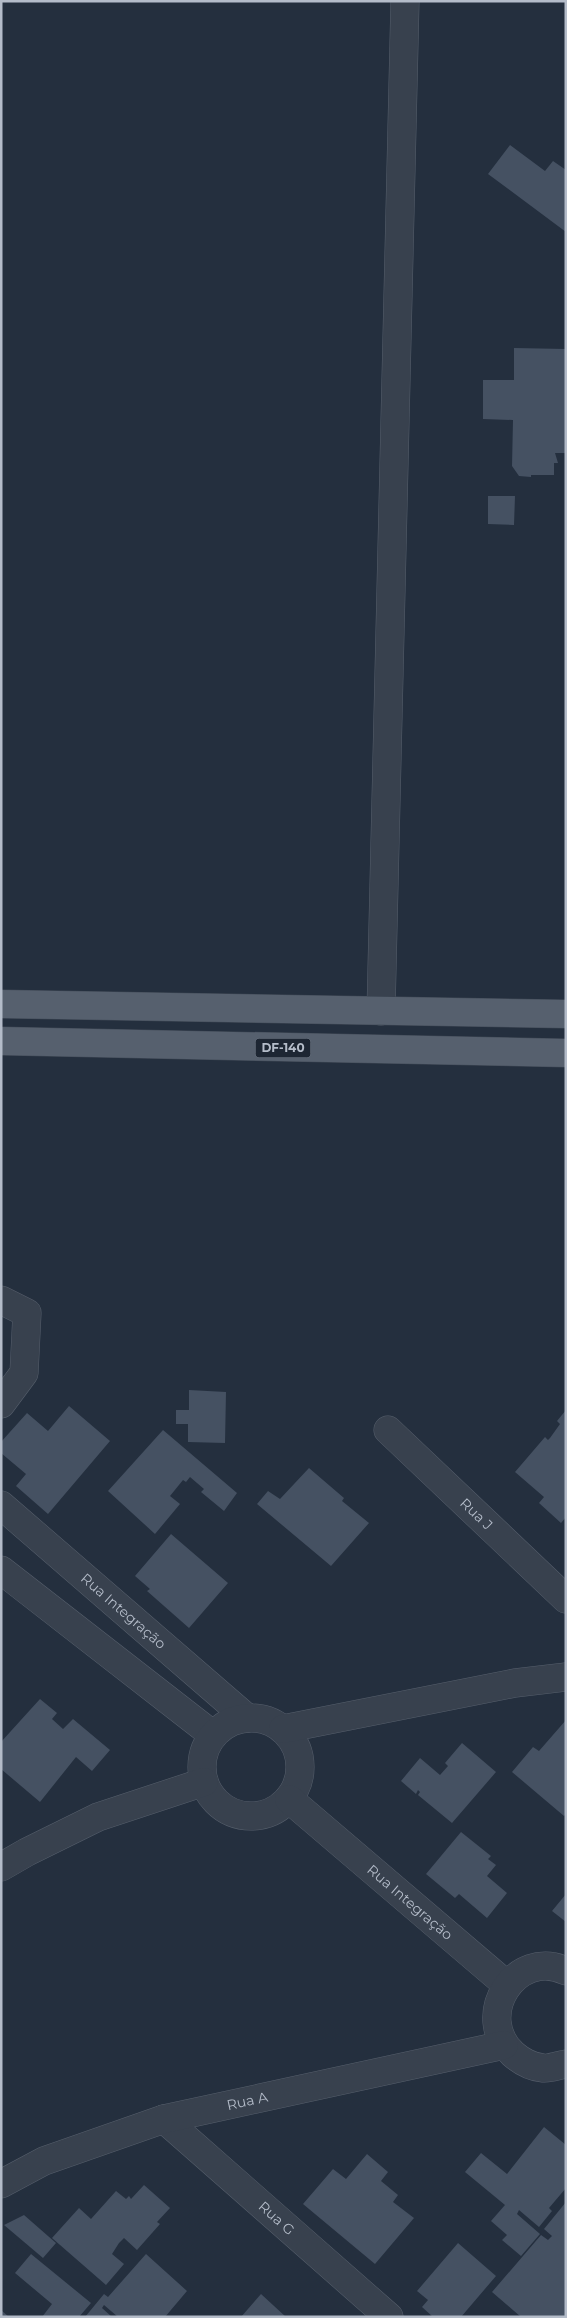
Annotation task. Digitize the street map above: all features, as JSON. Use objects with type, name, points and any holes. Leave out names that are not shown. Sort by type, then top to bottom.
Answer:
[{"type":"main road","points":[[1,1004],[566,1014]]},
{"type":"main road","name":"DF-140","points":[[1,1041],[566,1053]]},
{"type":"street","points":[[382,1011],[405,1]]},
{"type":"street","points":[[1,1300],[27,1313],[24,1373],[1,1404]]},
{"type":"street","name":"Rua J","points":[[388,1430],[566,1599]]},
{"type":"street","name":"Rua Integração","points":[[1,1505],[247,1718]]},
{"type":"street","points":[[1,1570],[213,1735]]},
{"type":"street","points":[[283,1729],[515,1683],[566,1677]]},
{"type":"street","points":[[247,1718],[266,1720],[283,1729],[295,1744],[301,1763],[298,1782],[289,1799],[272,1812],[252,1817],[232,1813],[214,1800],[204,1782],[203,1757],[213,1735],[228,1723],[247,1718]]},
{"type":"street","points":[[1,1867],[98,1817],[204,1782]]},
{"type":"street","name":"Rua Integração","points":[[289,1799],[507,1985]]},
{"type":"street","points":[[566,1971],[558,1967],[540,1966],[521,1973],[507,1985],[497,2004],[496,2026],[504,2045],[521,2061],[543,2068],[566,2064]]},
{"type":"street","name":"Rua A","points":[[1,2184],[44,2161],[164,2119],[504,2045]]},
{"type":"street","name":"Rua G","points":[[164,2119],[389,2317]]},
{"type":"building","points":[[510,145],[545,171],[553,161],[566,170],[566,232],[488,174]]},
{"type":"building","points":[[514,348],[566,349],[566,453],[555,453],[558,463],[554,463],[554,475],[519,476],[512,466],[513,420],[483,419],[483,380],[514,380]]},
{"type":"building","points":[[488,496],[515,496],[514,525],[488,524]]},
{"type":"building","points":[[189,1390],[226,1392],[225,1443],[188,1442],[188,1424],[176,1424],[176,1410],[189,1410]]},
{"type":"building","points":[[69,1406],[110,1441],[48,1514],[16,1486],[26,1474],[1,1453],[1,1442],[27,1413],[48,1431]]},
{"type":"building","points":[[566,1410],[566,1517],[561,1523],[539,1503],[544,1497],[515,1472],[545,1437],[548,1440],[550,1438],[560,1424],[557,1421]]},
{"type":"building","points":[[163,1430],[237,1493],[224,1511],[201,1492],[204,1489],[190,1477],[186,1482],[183,1480],[170,1496],[180,1504],[155,1534],[108,1491]]},
{"type":"building","points":[[309,1468],[344,1498],[342,1501],[369,1523],[331,1566],[257,1504],[268,1491],[280,1499]]},
{"type":"building","points":[[171,1534],[228,1583],[189,1628],[147,1591],[150,1589],[135,1576]]},
{"type":"building","points":[[40,1699],[57,1713],[52,1719],[63,1729],[73,1719],[110,1750],[92,1771],[76,1757],[40,1802],[1,1769],[1,1742]]},
{"type":"building","points":[[566,1720],[566,1814],[564,1816],[512,1772],[533,1747],[539,1751]]},
{"type":"building","points":[[462,1743],[496,1772],[452,1823],[418,1795],[420,1792],[418,1790],[416,1794],[401,1781],[420,1758],[440,1775],[448,1766],[445,1763]]},
{"type":"building","points":[[461,1832],[491,1856],[488,1859],[496,1865],[487,1876],[507,1893],[487,1918],[459,1894],[455,1898],[426,1874]]},
{"type":"building","points":[[566,1894],[566,1922],[552,1911]]},
{"type":"building","points":[[544,2127],[566,2145],[566,2188],[549,2208],[552,2211],[539,2227],[519,2210],[517,2214],[540,2234],[521,2256],[502,2240],[507,2235],[491,2221],[505,2205],[465,2172],[481,2153],[507,2174]]},
{"type":"building","points":[[367,2154],[388,2172],[381,2181],[398,2195],[393,2202],[414,2218],[375,2264],[303,2204],[333,2169],[346,2179]]},
{"type":"building","points":[[144,2185],[170,2208],[157,2222],[160,2224],[137,2250],[124,2238],[119,2243],[112,2254],[124,2264],[106,2285],[52,2238],[79,2208],[91,2219],[116,2191],[126,2199],[129,2196],[131,2199]]},
{"type":"building","points":[[566,2202],[566,2317],[521,2317],[492,2292],[541,2235],[548,2240],[552,2236],[544,2229]]},
{"type":"building","points":[[24,2215],[56,2243],[43,2258],[4,2225]]},
{"type":"building","points":[[458,2243],[496,2276],[461,2317],[433,2317],[422,2307],[428,2300],[417,2291]]},
{"type":"building","points":[[31,2254],[91,2303],[79,2317],[42,2317],[52,2304],[15,2273]]},
{"type":"building","points":[[146,2254],[187,2291],[165,2317],[118,2317],[104,2305],[102,2308],[112,2317],[85,2317],[104,2294],[108,2297]]},
{"type":"building","points":[[261,2294],[286,2317],[241,2317]]},
{"type":"building","points":[[1,2310],[9,2317],[1,2317]]}]
